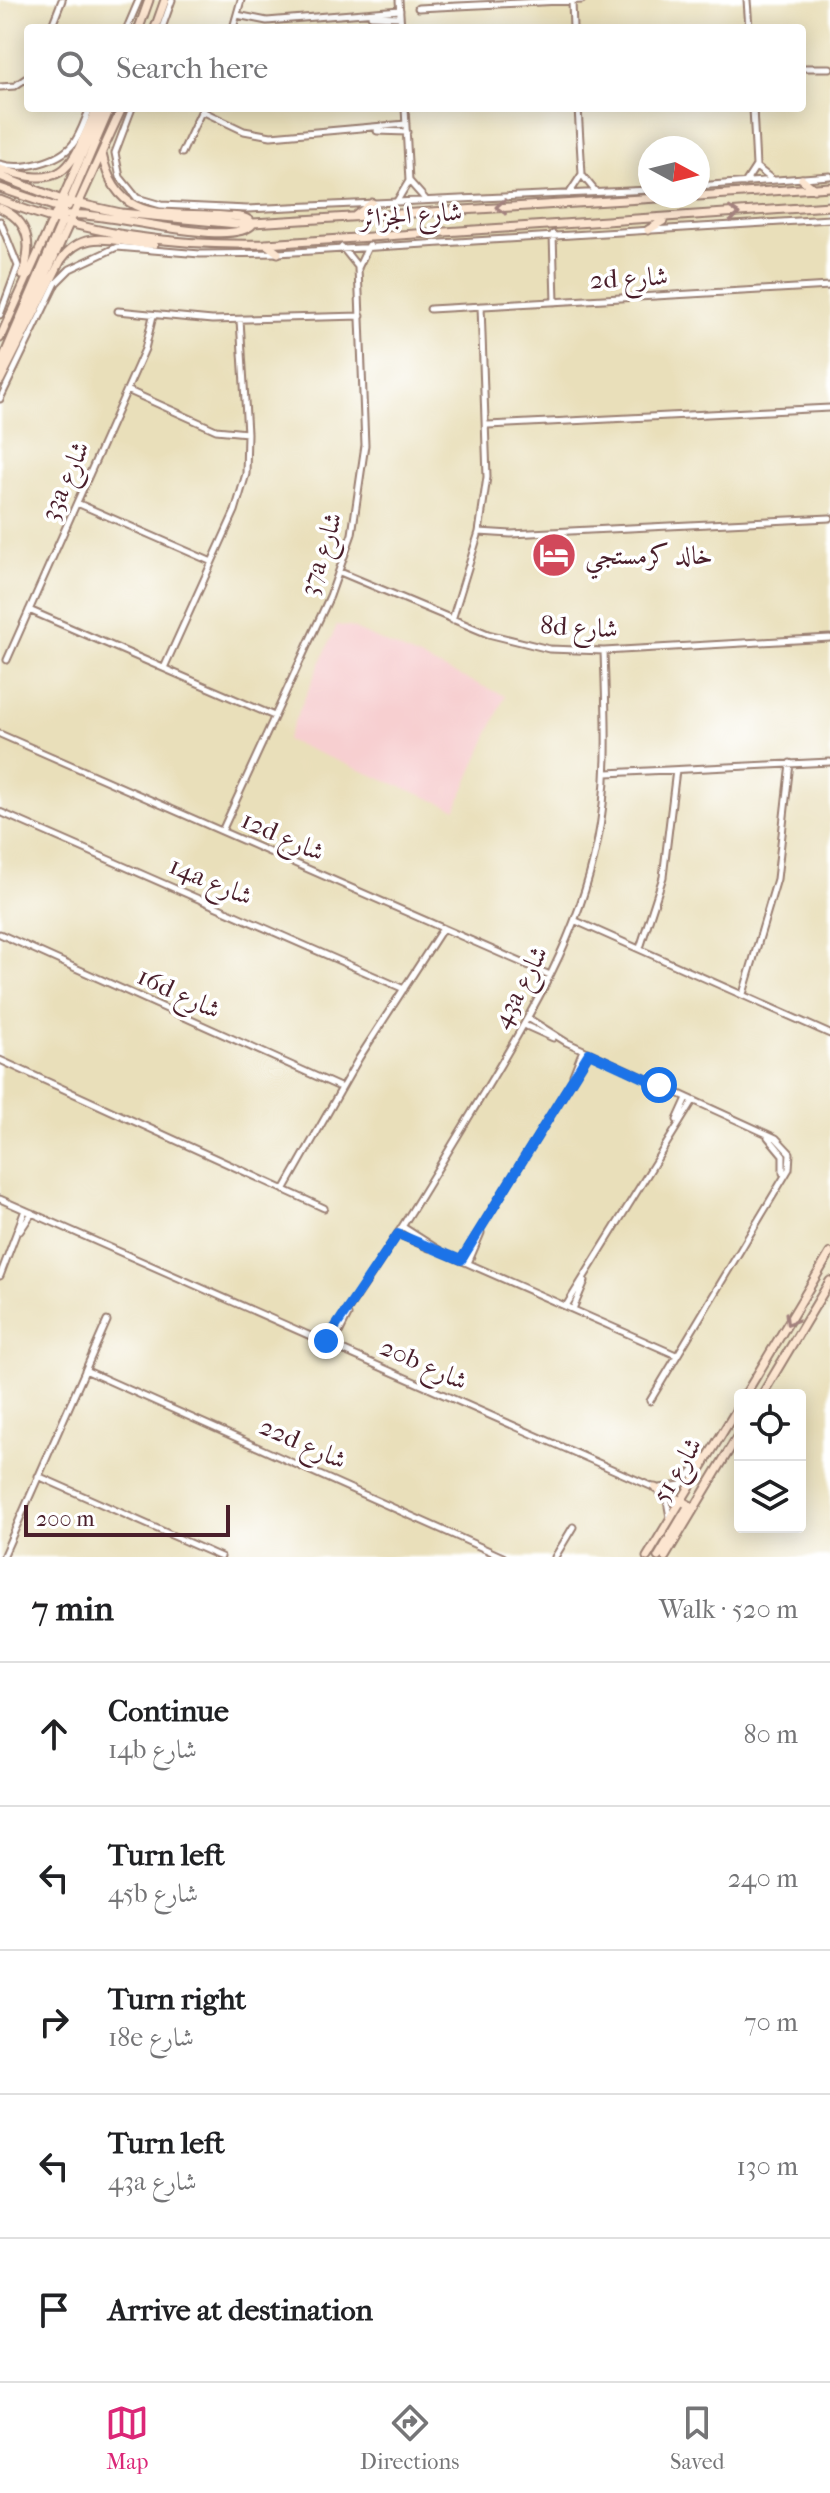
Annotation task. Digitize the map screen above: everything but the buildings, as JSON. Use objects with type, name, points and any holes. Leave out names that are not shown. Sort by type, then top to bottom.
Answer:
[{"type":"main road","points":[[140,24],[149,0]]},
{"type":"main road","points":[[156,24],[165,0]]},
{"type":"main road","points":[[0,166],[33,179],[47,178],[62,171],[73,159],[98,112]]},
{"type":"main road","points":[[0,365],[61,222],[99,112]]},
{"type":"main road","points":[[0,375],[70,224],[66,208],[108,112]]},
{"type":"main road","points":[[0,338],[52,219],[66,208],[79,204],[120,112]]},
{"type":"main road","points":[[0,188],[66,208],[184,230],[244,231],[253,224],[239,217],[134,206],[118,196],[111,185],[102,154]]},
{"type":"main road","points":[[0,176],[66,208]]},
{"type":"main road","points":[[802,179],[814,189]]},
{"type":"main road","points":[[710,195],[830,187]]},
{"type":"main road","name":"شارع الجزائر","points":[[79,204],[161,220],[253,224],[638,199]]},
{"type":"main road","name":"شارع الجزائر","points":[[0,200],[61,222],[163,242],[266,244],[830,206]]},
{"type":"main road","points":[[354,217],[372,203]]},
{"type":"main road","points":[[0,208],[20,222],[30,247],[8,321]]},
{"type":"main road","points":[[648,230],[665,219]]},
{"type":"main road","points":[[0,381],[61,260],[72,248],[95,238],[149,244],[163,242]]},
{"type":"main road","points":[[266,244],[278,253]]},
{"type":"main road","points":[[749,1389],[830,1253]]},
{"type":"main road","points":[[766,1389],[830,1281]]},
{"type":"main road","name":"شارع 51","points":[[647,1557],[734,1414]]},
{"type":"main road","name":"شارع 51","points":[[665,1557],[734,1442]]},
{"type":"main road","points":[[655,1488],[689,1505],[658,1557]]},
{"type":"street","points":[[53,24],[62,0]]},
{"type":"street","points":[[129,24],[139,0]]},
{"type":"street","points":[[163,24],[172,0]]},
{"type":"street","points":[[234,24],[241,0]]},
{"type":"street","points":[[399,0],[401,24]]},
{"type":"street","points":[[418,8],[531,0],[582,0]]},
{"type":"street","points":[[572,0],[573,24]]},
{"type":"street","points":[[747,0],[749,24]]},
{"type":"street","points":[[237,15],[267,21],[400,13]]},
{"type":"street","points":[[806,68],[830,68]]},
{"type":"street","points":[[0,87],[9,88],[24,79]]},
{"type":"street","points":[[0,166],[24,167],[65,151],[76,140],[88,112]]},
{"type":"street","points":[[131,112],[116,160],[125,185],[147,202],[247,209],[638,191]]},
{"type":"street","points":[[182,153],[202,112]]},
{"type":"street","points":[[207,112],[236,128],[262,135],[368,130],[407,132]]},
{"type":"street","points":[[397,201],[409,181],[405,112]]},
{"type":"street","points":[[566,196],[577,187],[582,174],[578,112]]},
{"type":"street","points":[[745,183],[756,166],[753,112]]},
{"type":"street","points":[[368,130],[406,124]]},
{"type":"street","points":[[756,166],[765,177],[777,181]]},
{"type":"street","points":[[582,174],[597,193]]},
{"type":"street","points":[[710,185],[830,176]]},
{"type":"street","points":[[409,181],[426,200]]},
{"type":"street","points":[[0,399],[56,283],[64,273],[90,258],[122,247],[200,254],[278,253],[830,219]]},
{"type":"street","points":[[0,221],[18,266],[0,315]]},
{"type":"street","points":[[553,234],[555,302]]},
{"type":"street","name":"37a شارع","points":[[222,831],[340,572],[352,534],[363,475],[366,418],[358,268],[369,245]]},
{"type":"street","points":[[342,247],[358,268]]},
{"type":"street","name":"2d شارع","points":[[430,309],[830,286]]},
{"type":"street","points":[[0,288],[9,293]]},
{"type":"street","points":[[452,620],[479,532],[487,477],[488,425],[481,306]]},
{"type":"street","points":[[118,311],[153,316],[240,320],[361,316]]},
{"type":"street","name":"33a شارع","points":[[7,660],[145,349],[153,316]]},
{"type":"street","points":[[164,668],[242,492],[247,433],[240,320]]},
{"type":"street","points":[[127,390],[216,430],[247,433]]},
{"type":"street","points":[[488,425],[830,408]]},
{"type":"street","points":[[77,502],[212,562]]},
{"type":"street","points":[[479,532],[511,534],[830,518]]},
{"type":"street","name":"8d شارع","points":[[340,572],[452,620],[529,645],[604,651],[830,638]]},
{"type":"street","points":[[29,610],[274,716]]},
{"type":"street","name":"43a شارع","points":[[326,1341],[403,1227],[524,1025],[576,921],[597,848],[607,773],[604,651]]},
{"type":"street","name":"12d شارع","points":[[0,734],[550,975]]},
{"type":"street","points":[[607,773],[830,762]]},
{"type":"street","points":[[743,994],[777,879],[790,763]]},
{"type":"street","points":[[640,948],[663,877],[676,770]]},
{"type":"street","name":"14a شارع","points":[[0,812],[404,989]]},
{"type":"street","points":[[576,921],[830,1034]]},
{"type":"street","points":[[284,1190],[342,1088],[443,928]]},
{"type":"street","name":"16d شارع","points":[[0,934],[342,1088]]},
{"type":"street","points":[[528,1018],[566,1042]]},
{"type":"street","points":[[524,1025],[768,1136],[786,1154],[783,1176],[650,1401]]},
{"type":"street","points":[[461,1260],[570,1084],[586,1051]]},
{"type":"street","points":[[0,1060],[324,1208]]},
{"type":"street","points":[[569,1308],[690,1100]]},
{"type":"street","name":"20b شارع","points":[[0,1199],[655,1488]]},
{"type":"street","points":[[0,1276],[25,1210]]},
{"type":"street","points":[[19,1231],[32,1213]]},
{"type":"street","points":[[468,1263],[484,1224]]},
{"type":"street","points":[[403,1227],[442,1252]]},
{"type":"street","points":[[398,1234],[676,1355]]},
{"type":"street","name":"43a شارع","points":[[333,1345],[353,1303]]},
{"type":"street","points":[[3,1557],[107,1321]]},
{"type":"street","name":"22d شارع","points":[[85,1370],[503,1557]]},
{"type":"street","points":[[655,1488],[681,1485],[700,1461],[709,1455]]},
{"type":"street","points":[[38,1476],[221,1557]]},
{"type":"street","points":[[655,1488],[667,1501],[670,1519]]},
{"type":"street","points":[[555,1557],[573,1527]]},
{"type":"shaded area","points":[[337,625],[350,627],[505,696],[456,809],[286,740]]},
{"type":"place","name":"خالد كرمستجي","points":[[554,555]]},
{"type":"route","points":[[326,1341],[398,1234],[461,1260],[589,1053],[659,1085]]}]
